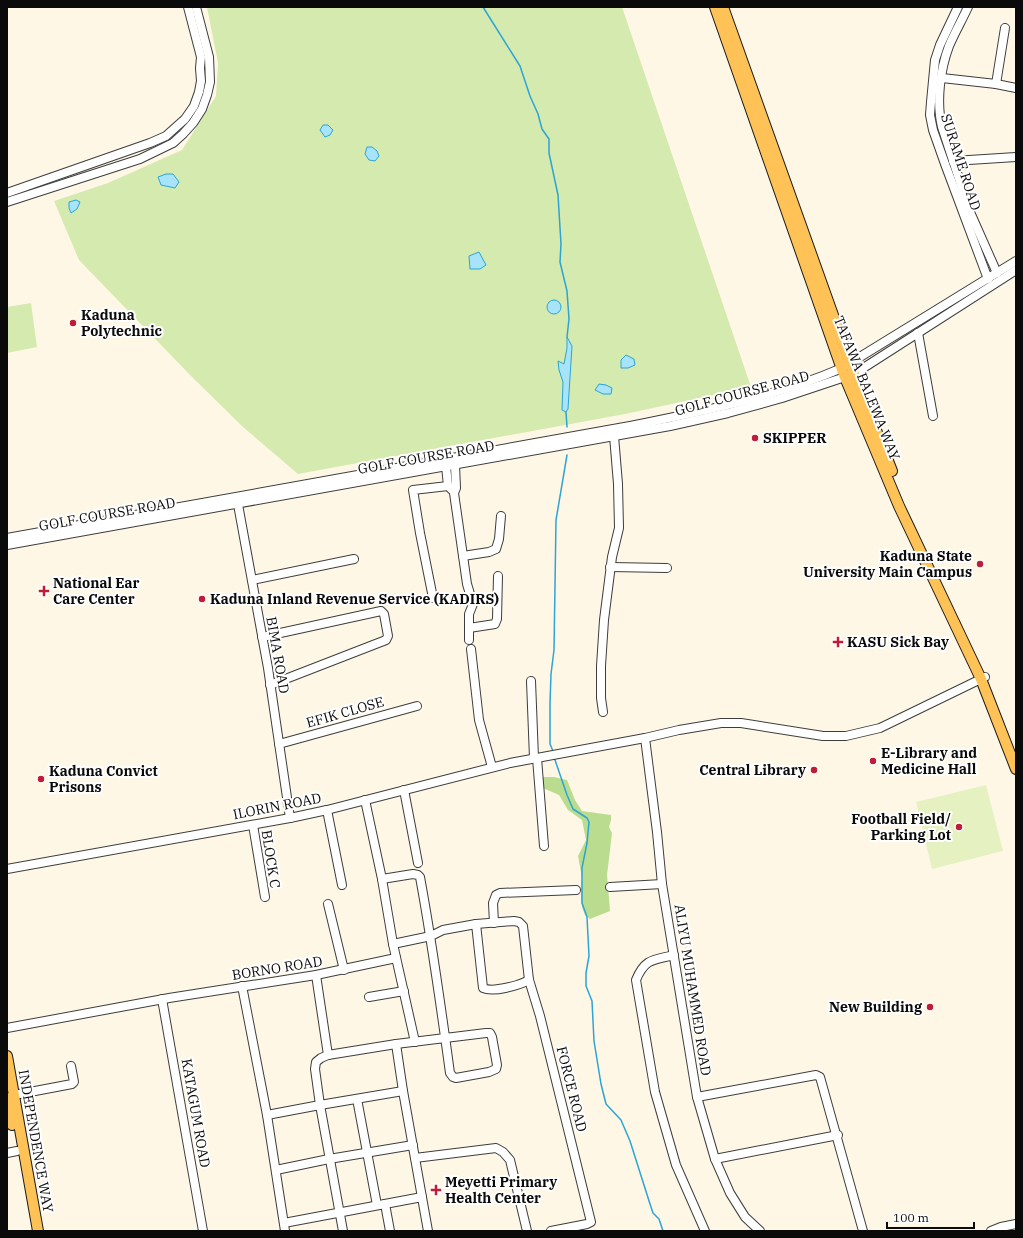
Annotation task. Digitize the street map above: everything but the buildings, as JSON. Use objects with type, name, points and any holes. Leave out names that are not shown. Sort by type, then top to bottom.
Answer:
[{"type":"main road","name":"TAFAWA BALEWA WAY","points":[[715,7],[899,506],[983,678],[993,694],[1016,755]]},
{"type":"main road","name":"TAFAWA BALEWA WAY","points":[[723,7],[848,371]]},
{"type":"main road","name":"TAFAWA BALEWA WAY","points":[[983,678],[1016,769]]},
{"type":"main road","name":"INDEPENDENCE WAY","points":[[7,1056],[12,1152],[32,1231]]},
{"type":"main road","name":"INDEPENDENCE WAY","points":[[10,1096],[38,1231]]},
{"type":"street","points":[[7,193],[121,154],[166,136],[176,128],[194,106],[201,81],[201,56],[188,7]]},
{"type":"street","points":[[7,202],[140,158],[173,143],[193,123],[202,108],[210,82],[209,57],[196,7]]},
{"type":"street","name":"SURAME ROAD","points":[[958,7],[940,45],[935,60],[930,115],[933,130],[945,164],[988,279]]},
{"type":"street","name":"SURAME ROAD","points":[[968,7],[949,47],[944,62],[939,115],[970,212],[996,274]]},
{"type":"street","points":[[996,84],[1004,28]]},
{"type":"street","points":[[942,78],[996,84],[1016,88]]},
{"type":"street","points":[[953,161],[1016,157]]},
{"type":"street","points":[[72,170],[76,179]]},
{"type":"street","points":[[848,371],[1016,261]]},
{"type":"street","points":[[848,371],[918,333],[1016,270]]},
{"type":"street","points":[[918,333],[933,416]]},
{"type":"street","name":"GOLF COURSE ROAD","points":[[7,538],[446,466],[614,436],[669,422],[780,391],[819,378],[848,371]]},
{"type":"street","name":"GOLF COURSE ROAD","points":[[7,546],[238,500],[669,422]]},
{"type":"street","points":[[603,712],[601,698],[601,666],[604,620],[610,566],[620,528],[614,436]]},
{"type":"street","points":[[455,464],[456,488],[454,493],[467,584],[473,604],[469,614],[469,640]]},
{"type":"street","points":[[446,466],[448,486],[454,493]]},
{"type":"street","points":[[433,598],[420,533],[414,490],[448,486]]},
{"type":"street","name":"BIMA ROAD","points":[[238,500],[270,684],[290,818]]},
{"type":"street","points":[[463,556],[489,552],[496,549],[499,539],[501,516]]},
{"type":"street","points":[[252,580],[354,559]]},
{"type":"street","points":[[610,566],[667,568]]},
{"type":"street","points":[[469,628],[495,624],[497,619],[498,576]]},
{"type":"street","points":[[262,637],[381,611],[384,614],[388,636],[386,640],[270,684]]},
{"type":"street","points":[[471,649],[479,720],[492,767]]},
{"type":"street","name":"ILORIN ROAD","points":[[7,869],[290,818],[327,810],[492,767],[645,738],[679,730],[728,723],[740,723],[823,736],[846,736],[880,728],[983,678]]},
{"type":"street","points":[[531,681],[535,758],[544,846]]},
{"type":"street","name":"EFIK CLOSE","points":[[279,744],[417,706]]},
{"type":"street","name":"ALIYU MUHAMMED ROAD","points":[[645,738],[658,832],[662,884],[697,1097],[715,1160],[730,1193],[746,1217],[760,1231]]},
{"type":"street","points":[[404,790],[418,863]]},
{"type":"street","points":[[365,800],[382,879],[393,944],[415,1042]]},
{"type":"street","points":[[327,810],[342,885]]},
{"type":"street","name":"BLOCK C","points":[[253,825],[265,897]]},
{"type":"street","points":[[342,1231],[320,1105],[315,1069],[316,1062],[328,1055],[396,1044],[445,1039],[490,1033],[497,1065],[496,1069],[489,1072],[456,1078],[453,1077],[450,1072],[445,1039],[431,936],[420,877],[418,874],[413,874],[382,879]]},
{"type":"street","points":[[610,887],[662,884]]},
{"type":"street","points":[[393,944],[431,936],[443,930],[494,922],[493,903],[496,895],[576,890]]},
{"type":"street","points":[[328,904],[344,970]]},
{"type":"street","name":"FORCE ROAD","points":[[494,922],[514,921],[520,922],[523,926],[529,980],[540,1016],[591,1222],[551,1231]]},
{"type":"street","points":[[476,924],[483,988],[492,990],[524,983],[529,980]]},
{"type":"street","points":[[674,955],[649,961],[640,969],[636,980],[657,1100],[676,1165],[705,1231]]},
{"type":"street","name":"BORNO ROAD","points":[[7,1028],[162,999],[344,970],[396,958]]},
{"type":"street","points":[[316,975],[328,1055]]},
{"type":"street","points":[[242,986],[267,1115],[285,1227],[339,1212],[422,1197]]},
{"type":"street","points":[[369,997],[404,991]]},
{"type":"street","name":"KATAGUM ROAD","points":[[162,999],[204,1231]]},
{"type":"street","points":[[396,1044],[428,1231]]},
{"type":"street","points":[[10,1096],[72,1084],[74,1082],[70,1066]]},
{"type":"street","points":[[697,1097],[816,1075],[820,1077],[838,1135],[864,1231]]},
{"type":"street","points":[[267,1115],[403,1091]]},
{"type":"street","points":[[357,1099],[366,1153],[390,1231]]},
{"type":"street","points":[[715,1160],[838,1135]]},
{"type":"street","points":[[276,1170],[329,1159],[413,1145]]},
{"type":"street","points":[[415,1158],[496,1148],[503,1152],[510,1160],[527,1231]]},
{"type":"street","points":[[991,1231],[1016,1224]]},
{"type":"green space","points":[[207,7],[622,7],[751,387],[625,414],[298,474],[243,427],[191,376],[79,260],[54,201],[108,183],[182,150],[216,96],[218,63]]},
{"type":"green space","points":[[31,303],[37,347],[7,353],[7,307]]},
{"type":"green space","points":[[542,777],[554,777],[567,780],[575,800],[582,811],[611,815],[609,827],[612,833],[607,875],[610,911],[590,919],[585,915],[582,907],[582,878],[578,856],[586,840],[582,820],[568,810],[559,795],[543,788]]},
{"type":"green space","name":"Football Field/ Parking Lot","points":[[986,785],[1003,851],[932,869],[916,802]]},
{"type":"water","points":[[323,125],[328,125],[333,130],[330,135],[325,137],[320,130]]},
{"type":"water","points":[[367,147],[372,147],[377,151],[379,156],[375,161],[369,160],[365,154]]},
{"type":"water","points":[[166,174],[173,174],[179,182],[175,188],[161,185],[158,177]]},
{"type":"water","points":[[76,200],[80,202],[77,209],[71,213],[69,202]]},
{"type":"water","points":[[479,252],[486,265],[480,269],[470,269],[469,256]]},
{"type":"water","points":[[554,300],[559,302],[561,307],[559,312],[554,314],[549,312],[547,307],[549,302]]},
{"type":"water","points":[[567,337],[572,346],[568,409],[566,412],[562,410],[563,382],[558,361],[564,364],[567,348]]},
{"type":"water","points":[[626,355],[634,359],[635,365],[628,368],[621,368],[621,360]]},
{"type":"water","points":[[599,384],[612,388],[611,394],[603,394],[595,390]]},
{"type":"waterway","points":[[483,7],[520,66],[542,129],[549,139],[549,153],[558,195],[561,244],[560,262],[567,291],[569,319],[567,337]]},
{"type":"waterway","points":[[566,412],[567,427]]},
{"type":"waterway","points":[[553,751],[550,744],[550,703],[554,650],[556,520],[567,455]]},
{"type":"waterway","points":[[554,757],[573,809],[587,818],[589,822],[582,868],[582,903],[587,917],[589,956],[586,973],[586,986],[592,1001],[594,1041],[601,1084],[606,1104],[621,1120],[630,1141],[653,1213],[659,1219],[663,1231]]},
{"type":"place","name":"Kaduna Polytechnic","points":[[73,323]]},
{"type":"place","name":"SKIPPER","points":[[755,438]]},
{"type":"place","name":"Kaduna State University Main Campus","points":[[980,564]]},
{"type":"place","name":"National Ear Care Center","points":[[44,591]]},
{"type":"place","name":"Kaduna Inland Revenue Service (KADIRS)","points":[[202,599]]},
{"type":"place","name":"KASU Sick Bay","points":[[838,642]]},
{"type":"place","name":"E-Library and Medicine Hall","points":[[873,761]]},
{"type":"place","name":"Central Library","points":[[814,770]]},
{"type":"place","name":"Kaduna Convict Prisons","points":[[41,779]]},
{"type":"place","name":"Football Field/ Parking Lot","points":[[959,827]]},
{"type":"place","name":"New Building","points":[[930,1007]]},
{"type":"place","name":"Meyetti Primary Health Center","points":[[436,1190]]}]
